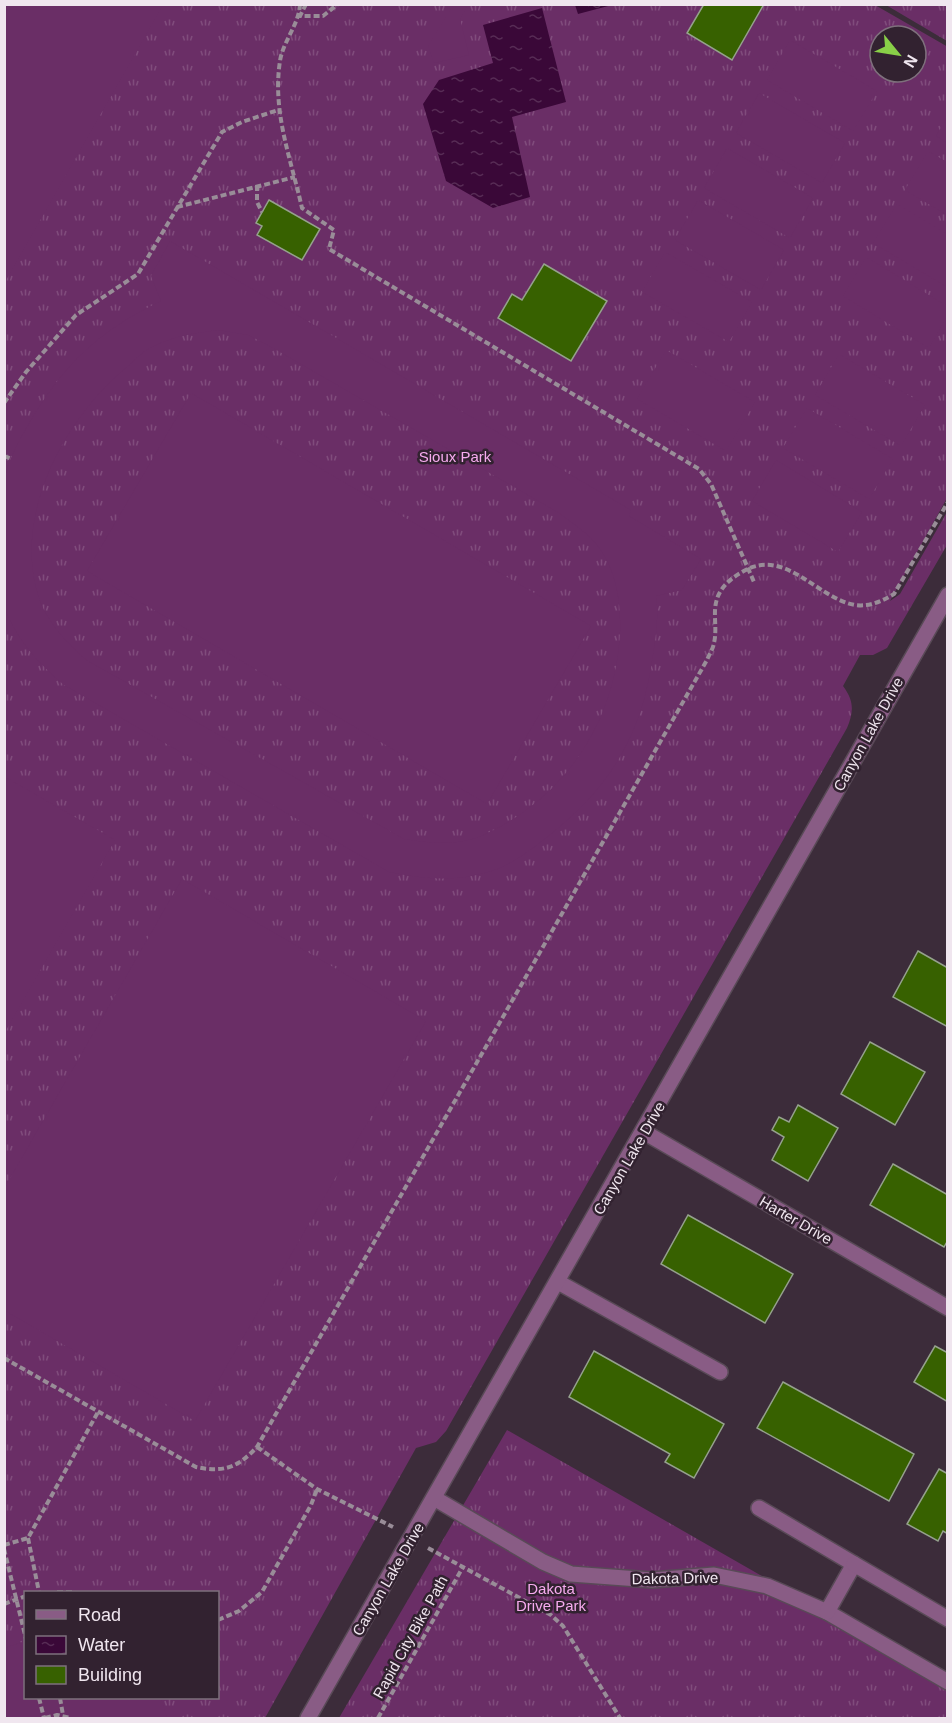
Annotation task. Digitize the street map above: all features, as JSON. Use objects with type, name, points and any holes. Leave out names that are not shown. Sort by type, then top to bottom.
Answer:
[{"type":"street","name":"Canyon Lake Drive","points":[[308,1719],[948,595]]},
{"type":"street","name":"Harter Drive","points":[[644,1132],[948,1308]]},
{"type":"street","points":[[558,1282],[720,1372]]},
{"type":"street","name":"Dakota Drive","points":[[434,1498],[543,1562],[571,1574],[597,1578],[652,1580],[714,1575],[767,1586],[827,1612],[948,1682]]},
{"type":"street","points":[[759,1508],[948,1619]]},
{"type":"street","points":[[827,1612],[854,1564]]},
{"type":"path","points":[[300,4],[300,15]]},
{"type":"path","points":[[306,4],[281,55],[277,80],[278,111],[302,208],[334,230],[329,249],[699,468],[711,484],[754,582]]},
{"type":"path","points":[[300,15],[323,16],[338,4]]},
{"type":"path","points":[[4,403],[26,372],[76,315],[138,274],[222,132],[242,122],[278,111]]},
{"type":"path","points":[[177,207],[256,185],[295,177]]},
{"type":"path","points":[[256,185],[257,202],[262,212]]},
{"type":"path","points":[[4,456],[12,459]]},
{"type":"path","points":[[4,1358],[196,1467],[225,1469],[243,1462],[257,1447],[707,660],[714,643],[714,611],[719,593],[731,579],[747,569],[768,564],[781,566],[852,604],[865,606],[881,602],[894,594],[948,502]]},
{"type":"path","points":[[39,1591],[28,1538],[98,1412]]},
{"type":"path","name":"Rapid City Bike Path","points":[[257,1447],[317,1489],[383,1520],[411,1539],[551,1615],[563,1626],[620,1719]]},
{"type":"path","points":[[219,1620],[239,1611],[262,1592],[317,1489]]},
{"type":"path","points":[[24,1632],[4,1547],[28,1538]]},
{"type":"path","name":"Rapid City Bike Path","points":[[378,1719],[463,1567]]},
{"type":"path","points":[[4,1604],[24,1597]]},
{"type":"path","points":[[39,1699],[44,1719],[63,1715],[71,1719]]},
{"type":"path","points":[[60,1699],[63,1715]]},
{"type":"green space","points":[[454,4],[468,5],[460,19],[469,55],[434,63],[428,46]]},
{"type":"green space","points":[[4,5],[163,5],[5,282]]},
{"type":"green space","name":"Sioux Park","points":[[5,5],[875,5],[908,24],[868,24],[868,84],[928,84],[928,35],[948,47],[947,498],[890,601],[900,594],[947,512],[947,545],[887,648],[873,655],[860,655],[843,686],[852,706],[847,728],[446,1431],[436,1442],[416,1448],[265,1718],[5,1718]]},
{"type":"green space","points":[[886,5],[947,5],[947,41],[928,30],[928,24],[918,24]]},
{"type":"green space","points":[[790,40],[877,91],[853,131],[767,80]]},
{"type":"green space","points":[[759,93],[845,143],[822,183],[736,133]]},
{"type":"green space","points":[[947,117],[947,143],[936,136]]},
{"type":"green space","points":[[727,148],[813,198],[790,238],[704,188]]},
{"type":"green space","points":[[928,151],[947,162],[947,215],[905,190]]},
{"type":"green space","points":[[698,200],[784,250],[761,290],[675,240]]},
{"type":"green space","points":[[897,204],[947,234],[947,287],[873,243]]},
{"type":"green space","points":[[170,241],[631,510],[629,516],[701,559],[682,590],[656,596],[656,633],[648,684],[641,711],[619,758],[588,800],[569,819],[519,858],[496,869],[463,877],[427,878],[389,872],[64,685],[37,660],[16,631],[5,609],[2,513],[5,474],[10,460],[40,405],[68,368],[100,338],[118,325],[161,301],[151,276]],"holes":[[[218,330],[248,335],[559,513],[591,539],[606,558],[614,578],[620,611],[616,665],[608,697],[596,727],[580,754],[537,802],[511,821],[481,836],[462,841],[433,842],[404,839],[88,661],[71,646],[49,619],[36,588],[32,558],[33,527],[40,496],[52,466],[67,437],[85,411],[105,387],[139,356],[160,343]]]},
{"type":"green space","points":[[665,252],[752,302],[729,342],[642,292]]},
{"type":"green space","points":[[866,257],[947,306],[947,316],[929,348],[843,296]]},
{"type":"green space","points":[[666,350],[755,402],[726,451],[637,399]]},
{"type":"green space","points":[[839,354],[925,405],[901,446],[815,395]]},
{"type":"green space","points":[[191,393],[591,626],[487,804],[87,571]]},
{"type":"green space","points":[[807,408],[893,459],[869,499],[783,448]]},
{"type":"green space","points":[[776,460],[862,512],[838,552],[752,501]]},
{"type":"green space","points":[[5,777],[115,840],[5,1032]]},
{"type":"green space","points":[[182,879],[426,1021],[195,1421],[4,1310],[5,1187]]},
{"type":"green space","name":"Dakota Drive Park","points":[[507,1430],[947,1682],[947,1718],[339,1718]]},
{"type":"green space","points":[[24,1641],[24,1699],[161,1699],[167,1718],[5,1718],[5,1648]]},
{"type":"water","points":[[575,4],[612,5],[578,14]]},
{"type":"water","points":[[542,8],[566,102],[512,117],[530,197],[493,208],[446,181],[423,104],[439,80],[493,63],[483,25]]},
{"type":"building","points":[[704,4],[764,4],[732,60],[687,33]]},
{"type":"building","points":[[269,200],[320,229],[302,260],[257,235],[262,226],[256,223]]},
{"type":"building","points":[[544,264],[607,301],[571,361],[498,318],[512,294],[522,300]]},
{"type":"building","points":[[918,951],[948,968],[948,1027],[893,997]]},
{"type":"building","points":[[870,1042],[925,1072],[895,1125],[841,1094]]},
{"type":"building","points":[[798,1105],[838,1128],[808,1181],[772,1160],[784,1137],[772,1130],[779,1117],[789,1122]]},
{"type":"building","points":[[893,1164],[948,1195],[948,1240],[944,1247],[870,1205]]},
{"type":"building","points":[[688,1215],[793,1274],[765,1323],[661,1264]]},
{"type":"building","points":[[935,1346],[948,1353],[948,1402],[914,1382]]},
{"type":"building","points":[[594,1351],[724,1424],[694,1478],[665,1462],[670,1454],[569,1397]]},
{"type":"building","points":[[783,1382],[914,1454],[889,1501],[757,1428]]},
{"type":"building","points":[[939,1469],[948,1474],[948,1534],[943,1531],[938,1541],[907,1524]]}]
